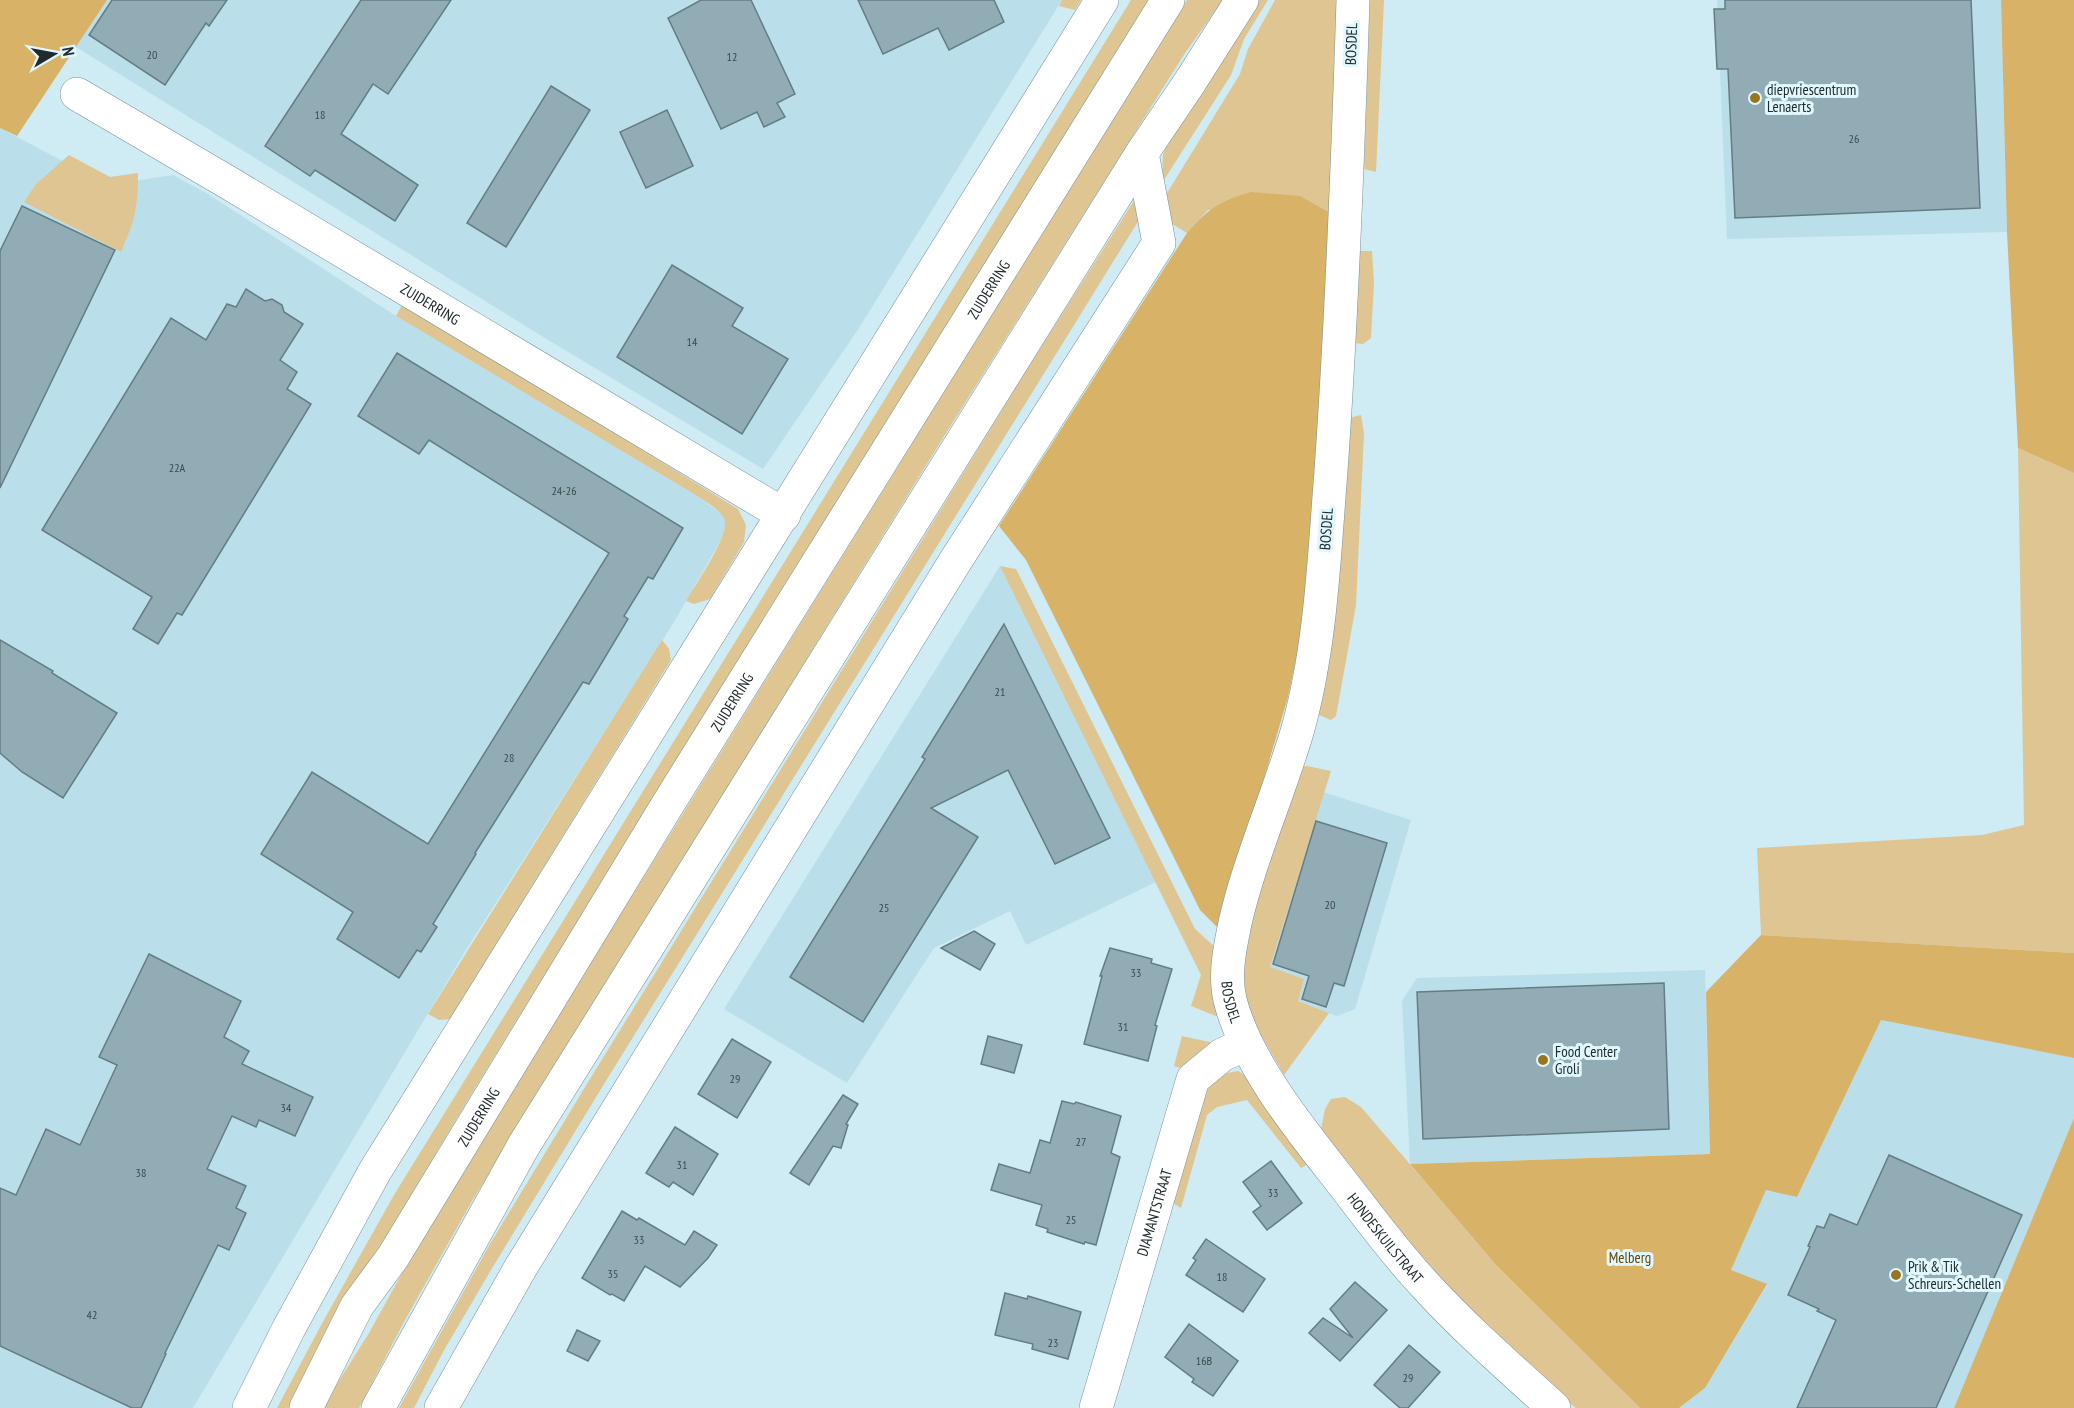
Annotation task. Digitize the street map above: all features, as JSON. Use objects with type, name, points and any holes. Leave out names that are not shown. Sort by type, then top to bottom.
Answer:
[{"type":"street","points":[[249,1408],[289,1328],[375,1171],[1102,0]]},
{"type":"street","name":"ZUIDERRING","points":[[306,1408],[357,1306],[393,1257],[668,804],[1168,0]]},
{"type":"street","points":[[378,1408],[524,1145],[1142,153],[1242,0]]},
{"type":"street","name":"BOSDEL","points":[[1245,1044],[1229,998],[1227,972],[1229,948],[1241,896],[1297,732],[1308,686],[1321,603],[1339,365],[1353,0]]},
{"type":"street","name":"ZUIDERRING","points":[[76,94],[210,171],[784,514]]},
{"type":"street","points":[[441,1408],[521,1267],[962,550],[1159,243],[1142,153]]},
{"type":"street","name":"DIAMANTSTRAAT","points":[[1096,1408],[1192,1079],[1222,1055],[1245,1044]]},
{"type":"street","name":"HONDESKUILSTRAAT","points":[[1245,1044],[1315,1148],[1423,1283],[1467,1329],[1554,1408]]},
{"type":"shaded area","points":[[107,0],[1062,0],[859,328],[763,469],[535,332],[76,47]]},
{"type":"shaded area","points":[[1062,0],[1081,0],[1075,10],[1059,6]]},
{"type":"shaded area","points":[[1131,0],[1150,0],[467,1102],[377,1254],[293,1408],[277,1408],[394,1195]]},
{"type":"shaded area","points":[[1187,0],[1223,0],[1185,53],[943,438],[472,1201],[359,1408],[322,1408],[539,1046]]},
{"type":"shaded area","points":[[1255,0],[1268,0],[1244,39],[1231,75],[1162,183],[1163,154],[1168,143]]},
{"type":"shaded area","points":[[1275,0],[1341,0],[1332,214],[1208,210],[1187,233],[1164,219],[1164,198],[1240,74],[1248,49]]},
{"type":"shaded area","points":[[1370,0],[1384,0],[1376,172],[1364,169]]},
{"type":"shaded area","points":[[1717,0],[2001,0],[2007,232],[1727,239]]},
{"type":"shaded area","points":[[0,128],[108,185],[173,175],[208,194],[396,316],[699,497],[724,516],[726,524],[722,538],[674,622],[464,953],[193,1408],[0,1408]]},
{"type":"shaded area","points":[[69,155],[110,177],[138,173],[135,214],[121,252],[24,202],[36,184]]},
{"type":"shaded area","points":[[1135,199],[1139,220],[604,1084],[491,1270],[443,1352],[414,1408],[399,1408],[490,1244],[593,1074],[1033,360]]},
{"type":"shaded area","points":[[1358,251],[1372,251],[1374,282],[1371,338],[1363,344],[1354,343]]},
{"type":"shaded area","points":[[403,303],[738,509],[746,525],[744,542],[710,599],[694,604],[686,601],[723,535],[724,518],[713,506],[396,316]]},
{"type":"shaded area","points":[[1361,415],[1364,433],[1356,605],[1336,716],[1331,720],[1314,713],[1336,606],[1349,418]]},
{"type":"shaded area","points":[[2018,448],[2074,473],[2074,953],[1761,935],[1757,848],[1982,835],[2024,825]]},
{"type":"shaded area","points":[[1000,566],[1156,882],[1026,945],[1010,911],[934,948],[847,1083],[724,1009]]},
{"type":"shaded area","points":[[1000,566],[1016,569],[1195,929],[1216,948],[1221,1018],[1191,1006],[1201,975]]},
{"type":"shaded area","points":[[662,640],[669,649],[671,660],[450,1019],[439,1020],[428,1014]]},
{"type":"shaded area","points":[[1298,766],[1331,771],[1270,967],[1304,979],[1298,1001],[1329,1013],[1284,1075],[1246,1009],[1241,957]]},
{"type":"shaded area","points":[[1323,792],[1411,820],[1355,1009],[1337,1016],[1298,1001],[1270,967]]},
{"type":"shaded area","name":"Food Center Groli","points":[[1705,970],[1710,1154],[1410,1164],[1402,1001],[1417,978]]},
{"type":"shaded area","points":[[1881,1020],[2074,1058],[2074,1118],[1954,1408],[1679,1408],[1705,1388],[1767,1285],[1731,1270],[1766,1189],[1797,1197]]},
{"type":"shaded area","points":[[1182,1036],[1214,1043],[1187,1070],[1174,1066]]},
{"type":"shaded area","points":[[1238,1071],[1255,1081],[1310,1163],[1301,1168],[1247,1100],[1217,1107],[1207,1115],[1181,1208],[1168,1200],[1199,1093],[1226,1073]]},
{"type":"shaded area","points":[[1345,1097],[1361,1107],[1496,1265],[1640,1408],[1576,1408],[1532,1372],[1463,1308],[1320,1134],[1325,1109],[1331,1099]]},
{"type":"green space","points":[[0,0],[107,0],[17,136],[0,128]]},
{"type":"green space","points":[[2001,0],[2074,0],[2074,473],[2018,448],[2007,232]]},
{"type":"green space","points":[[1251,192],[1300,196],[1332,214],[1307,607],[1288,697],[1221,931],[1200,910],[1026,560],[999,526],[1187,233],[1215,207]]},
{"type":"green space","name":"Melberg","points":[[1761,935],[2074,953],[2074,1058],[1881,1020],[1797,1197],[1766,1190],[1731,1270],[1767,1284],[1705,1388],[1679,1408],[1640,1408],[1496,1265],[1410,1164],[1710,1154],[1706,992]]},
{"type":"green space","points":[[2074,1118],[2074,1408],[1954,1408]]},
{"type":"building","points":[[112,0],[227,0],[209,26],[206,23],[165,85],[89,35]]},
{"type":"building","points":[[361,0],[451,0],[388,94],[373,84],[341,134],[418,185],[395,221],[315,170],[310,176],[265,146]]},
{"type":"building","points":[[701,0],[751,0],[795,94],[777,103],[785,117],[764,127],[757,112],[721,129],[668,18]]},
{"type":"building","points":[[858,0],[994,0],[1004,22],[949,50],[938,28],[883,54]]},
{"type":"building","points":[[1725,0],[1971,0],[1980,208],[1735,218],[1728,69],[1717,69],[1714,9],[1725,9]]},
{"type":"building","points":[[551,86],[590,110],[506,247],[467,223]]},
{"type":"building","points":[[667,110],[693,166],[646,188],[620,132]]},
{"type":"building","points":[[22,206],[115,250],[0,488],[0,251]]},
{"type":"building","points":[[672,265],[743,308],[732,326],[788,359],[742,434],[617,357]]},
{"type":"building","points":[[246,289],[265,301],[272,299],[282,305],[284,312],[303,324],[280,360],[297,372],[287,389],[311,404],[182,615],[177,613],[158,644],[133,629],[152,597],[42,530],[171,318],[206,340],[227,304],[236,307]]},
{"type":"building","points":[[397,353],[683,528],[653,579],[648,577],[624,616],[628,619],[589,684],[583,682],[475,853],[433,924],[437,927],[421,952],[417,950],[399,978],[337,939],[353,912],[261,854],[312,772],[428,844],[609,553],[429,440],[419,454],[358,416]]},
{"type":"building","points":[[1004,624],[1110,838],[1055,864],[1008,770],[931,808],[978,837],[863,1022],[790,977],[925,759],[922,757]]},
{"type":"building","points":[[0,640],[117,713],[63,798],[22,772],[0,753]]},
{"type":"building","points":[[1316,821],[1387,843],[1344,986],[1334,983],[1326,1007],[1302,999],[1309,976],[1273,964]]},
{"type":"building","points":[[974,931],[995,944],[980,970],[941,948]]},
{"type":"building","points":[[1110,948],[1152,959],[1151,963],[1172,969],[1155,1025],[1157,1026],[1148,1061],[1084,1044],[1102,976],[1100,976]]},
{"type":"building","points":[[149,954],[241,1001],[224,1037],[249,1051],[242,1064],[313,1097],[295,1136],[259,1120],[256,1127],[232,1116],[207,1169],[246,1186],[236,1208],[246,1213],[229,1250],[218,1245],[141,1408],[132,1408],[0,1346],[0,1188],[16,1195],[46,1129],[80,1145],[117,1065],[99,1057]]},
{"type":"building","name":"Food Center Groli","points":[[1664,983],[1669,1129],[1423,1139],[1417,992]]},
{"type":"building","points":[[988,1036],[1022,1045],[1014,1073],[981,1064]]},
{"type":"building","points":[[732,1039],[771,1062],[737,1118],[698,1094]]},
{"type":"building","points":[[843,1095],[858,1104],[846,1124],[848,1125],[841,1148],[833,1146],[809,1185],[790,1173]]},
{"type":"building","points":[[1062,1101],[1074,1104],[1076,1102],[1121,1116],[1111,1153],[1120,1157],[1096,1245],[1085,1242],[1084,1244],[1047,1232],[1048,1229],[1036,1225],[1042,1205],[991,1190],[999,1164],[1030,1173],[1040,1140],[1050,1143]]},
{"type":"building","points":[[675,1127],[718,1154],[693,1195],[673,1182],[669,1187],[646,1173]]},
{"type":"building","name":"Prik & Tik Schreurs-Schellen","points":[[1889,1155],[2022,1215],[1936,1408],[1797,1408],[1836,1320],[1817,1311],[1819,1309],[1788,1295],[1817,1226],[1824,1228],[1830,1214],[1857,1225]]},
{"type":"building","points":[[1271,1161],[1302,1203],[1267,1230],[1253,1212],[1261,1206],[1243,1182]]},
{"type":"building","points":[[622,1211],[637,1220],[639,1218],[685,1245],[694,1231],[717,1245],[708,1258],[680,1287],[645,1266],[624,1301],[582,1278]]},
{"type":"building","points":[[1206,1239],[1265,1279],[1243,1312],[1186,1275],[1196,1260],[1193,1258]]},
{"type":"building","points":[[1355,1282],[1387,1310],[1340,1361],[1309,1333],[1323,1318],[1353,1338],[1330,1309]]},
{"type":"building","points":[[1005,1293],[1027,1299],[1028,1296],[1081,1312],[1068,1359],[1032,1349],[1033,1344],[995,1335]]},
{"type":"building","points":[[1189,1324],[1238,1361],[1213,1396],[1192,1382],[1194,1379],[1165,1357]]},
{"type":"building","points":[[577,1330],[600,1341],[588,1361],[567,1351]]},
{"type":"building","points":[[1409,1345],[1440,1372],[1408,1408],[1400,1408],[1374,1385]]},
{"type":"place","name":"diepvriescentrum Lenaerts","points":[[1755,98]]},
{"type":"place","name":"Food Center Groli","points":[[1543,1060]]},
{"type":"place","name":"Prik & Tik Schreurs-Schellen","points":[[1896,1275]]}]
